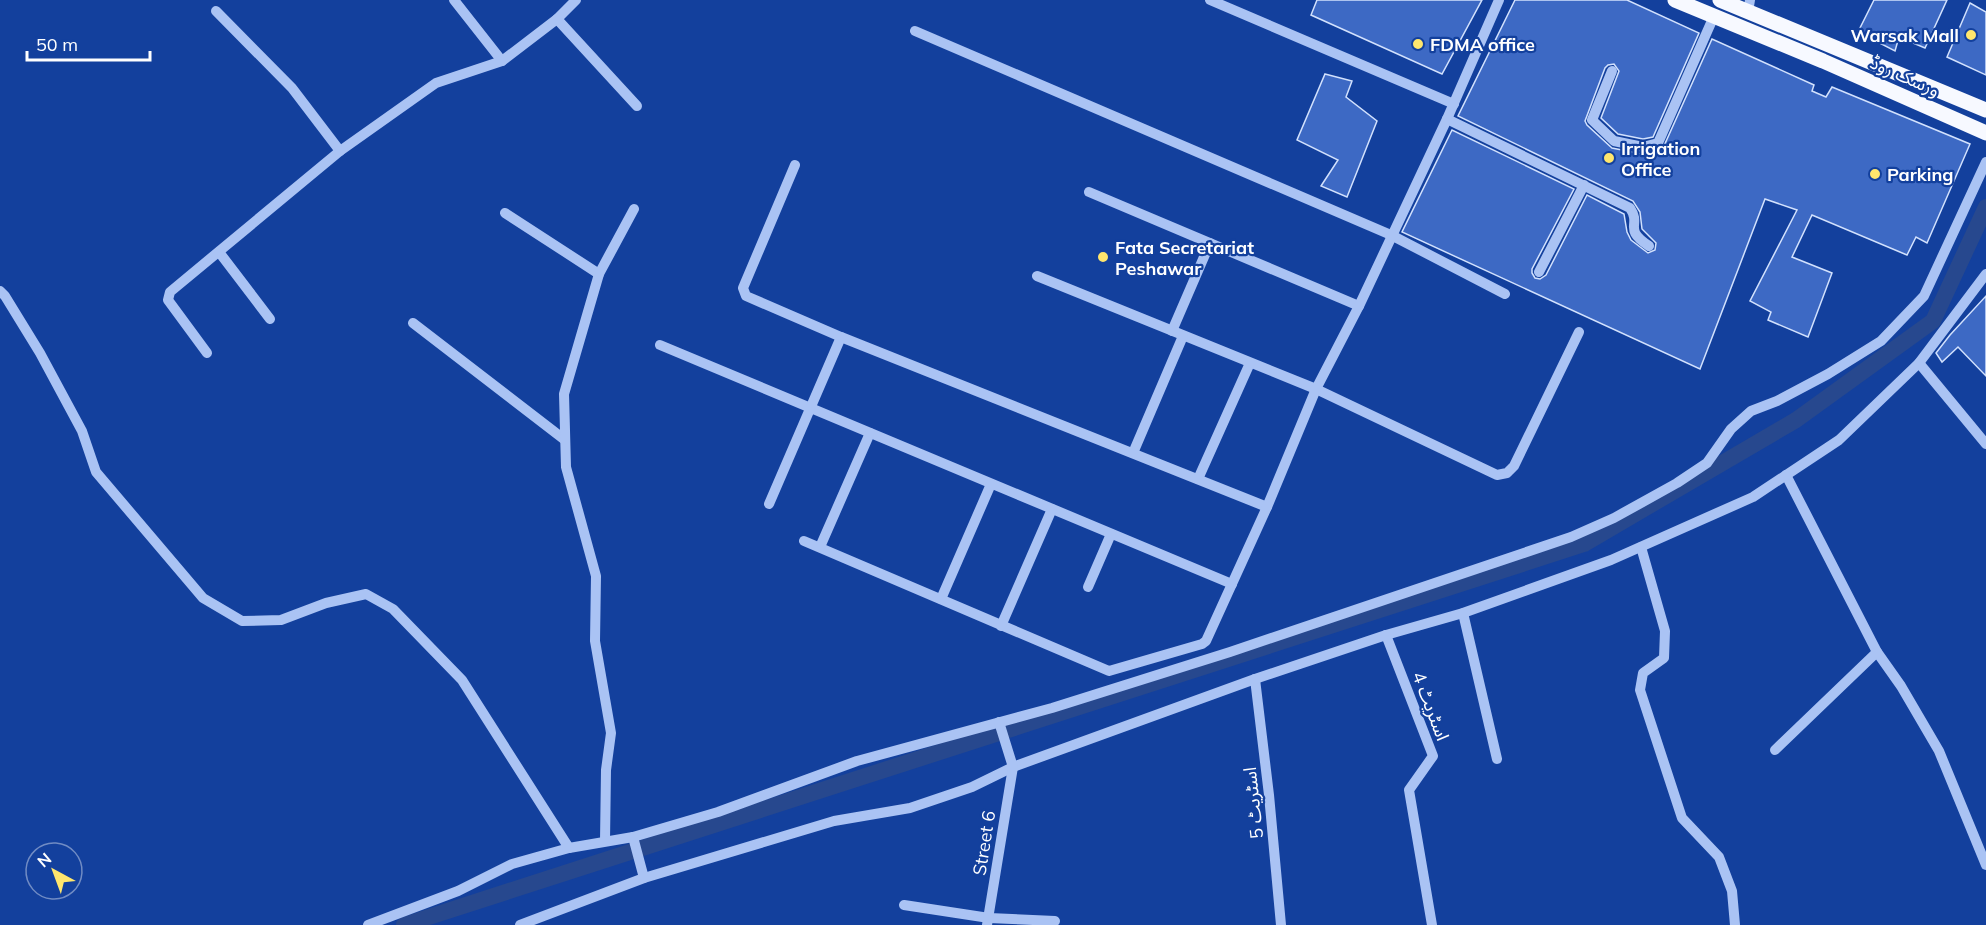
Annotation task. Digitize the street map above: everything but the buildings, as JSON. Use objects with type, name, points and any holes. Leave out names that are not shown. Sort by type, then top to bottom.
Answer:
[{"type":"main road","name":"ورسک روڈ","points":[[1675,0],[1986,133]]},
{"type":"main road","name":"ورسک روڈ","points":[[1720,0],[1749,6],[1986,110]]},
{"type":"main road","points":[[1743,29],[1749,6]]},
{"type":"street","points":[[454,0],[502,61]]},
{"type":"street","points":[[207,353],[168,300],[170,292],[340,151],[436,83],[502,61],[557,19],[576,0]]},
{"type":"street","points":[[1210,0],[1454,104]]},
{"type":"street","points":[[804,541],[1109,671],[1206,641],[1267,507],[1316,389],[1359,306],[1447,119],[1499,0]]},
{"type":"street","points":[[216,11],[292,88],[340,151]]},
{"type":"street","points":[[1612,71],[1592,120],[1614,141],[1643,147],[1658,143],[1714,16]]},
{"type":"street","points":[[557,19],[637,106]]},
{"type":"street","points":[[915,31],[1391,235],[1505,294]]},
{"type":"street","points":[[1447,119],[1630,208],[1634,213],[1633,231],[1636,238],[1648,246]]},
{"type":"street","points":[[368,925],[458,891],[512,864],[569,848],[633,837],[718,812],[856,761],[1052,708],[1230,652],[1571,537],[1614,519],[1707,463],[1731,429],[1751,411],[1777,401],[1828,374],[1881,341],[1924,296],[1986,162]]},
{"type":"street","points":[[795,165],[743,288],[746,296],[841,337],[1267,507]]},
{"type":"street","points":[[1539,272],[1584,185]]},
{"type":"street","points":[[1089,192],[1359,306]]},
{"type":"street","points":[[605,842],[606,770],[611,733],[595,641],[596,576],[566,467],[564,394],[599,274],[634,209]]},
{"type":"street","points":[[505,213],[599,274]]},
{"type":"street","points":[[1172,331],[1210,243]]},
{"type":"street","points":[[219,252],[270,319]]},
{"type":"street","points":[[520,925],[644,878],[834,821],[910,808],[972,787],[1013,766],[1255,679],[1386,635],[1463,613],[1641,547],[1753,496],[1839,440],[1919,363],[1986,274]]},
{"type":"street","points":[[1037,276],[1316,389],[1497,475],[1507,473],[1514,466],[1579,332]]},
{"type":"street","points":[[0,291],[40,353],[82,431],[96,472],[203,598],[242,621],[281,620],[326,603],[366,594],[393,609],[462,680],[569,848]]},
{"type":"street","points":[[413,323],[565,440]]},
{"type":"street","points":[[1133,453],[1184,336]]},
{"type":"street","points":[[768,504],[841,337]]},
{"type":"street","points":[[660,345],[1232,584]]},
{"type":"street","points":[[1198,479],[1250,363]]},
{"type":"street","points":[[1919,363],[1986,444]]},
{"type":"street","points":[[820,547],[870,433]]},
{"type":"street","points":[[1786,475],[1877,652],[1901,686],[1939,751],[1986,865]]},
{"type":"street","points":[[941,599],[991,483]]},
{"type":"street","points":[[1000,626],[1052,509]]},
{"type":"street","points":[[1088,587],[1111,534]]},
{"type":"street","points":[[1641,547],[1665,631],[1664,658],[1643,673],[1640,690],[1682,818],[1719,857],[1732,891],[1735,925]]},
{"type":"street","points":[[1463,613],[1497,759]]},
{"type":"street","name":"اسٹریٹ 4","points":[[1386,635],[1432,756],[1409,790],[1432,925]]},
{"type":"street","points":[[1775,750],[1877,652]]},
{"type":"street","name":"اسٹریٹ 5","points":[[1255,679],[1281,925]]},
{"type":"street","points":[[999,723],[1013,766]]},
{"type":"street","name":"Street 6","points":[[988,921],[1013,766]]},
{"type":"street","points":[[633,837],[644,878]]},
{"type":"street","points":[[904,905],[988,921],[1055,921]]},
{"type":"waterway","points":[[404,925],[1584,544],[1796,420],[1933,321],[1986,207]]},
{"type":"place","name":"Warsak Mall","points":[[1971,35]]},
{"type":"place","name":"FDMA office","points":[[1418,44]]},
{"type":"place","name":"Irrigation Office","points":[[1609,158]]},
{"type":"place","name":"Parking","points":[[1875,174]]},
{"type":"place","name":"Fata Secretariat Peshawar","points":[[1103,257]]}]
